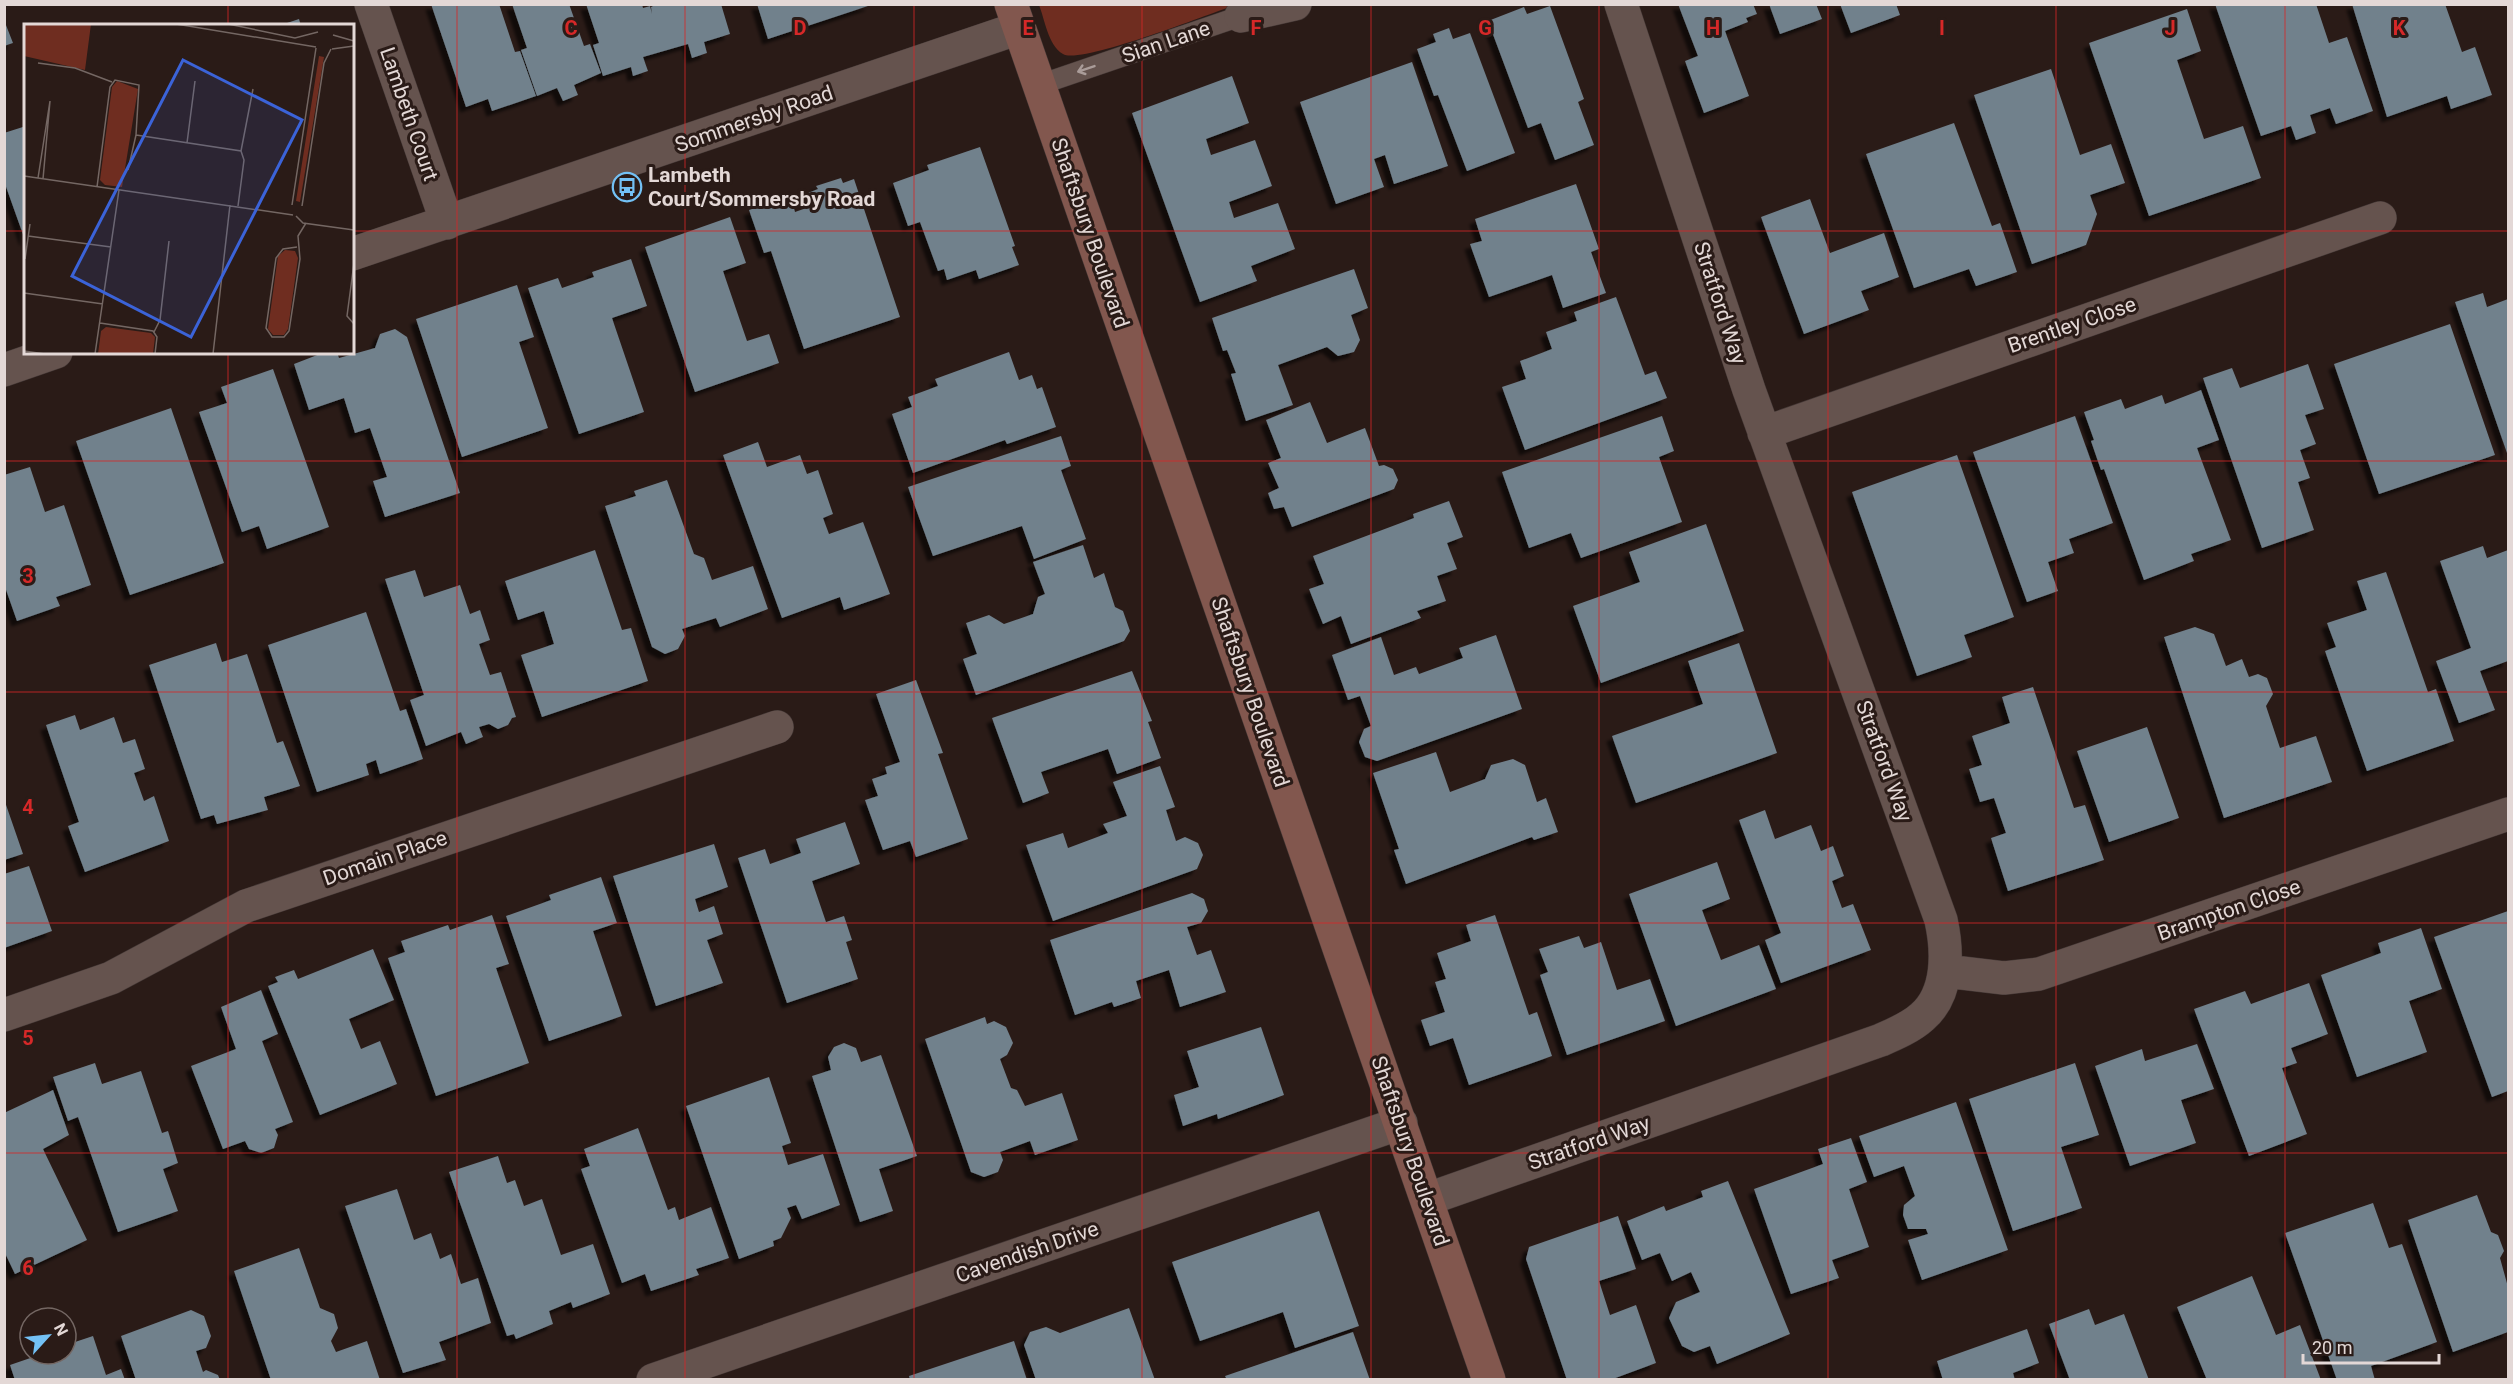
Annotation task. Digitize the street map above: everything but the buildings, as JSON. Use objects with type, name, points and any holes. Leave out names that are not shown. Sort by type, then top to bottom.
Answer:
[{"type":"street","name":"Lambeth Court","points":[[371,4],[447,224]]},
{"type":"street","name":"Sian Lane","points":[[1241,16],[1295,4]]},
{"type":"street","name":"Stratford Way","points":[[1428,1199],[1881,1040],[1922,1017],[1941,987],[1945,971],[1946,952],[1941,920],[1764,433],[1620,4]]},
{"type":"street","name":"Sommersby Road","points":[[354,253],[447,224],[1015,16]]},
{"type":"street","name":"Shaftsbury Boulevard","points":[[1015,16],[1489,1380]]},
{"type":"street","name":"Brentley Close","points":[[1764,433],[2380,218]]},
{"type":"street","points":[[4,370],[50,354]]},
{"type":"street","name":"Domain Place","points":[[4,1015],[111,978],[246,906],[777,727]]},
{"type":"street","name":"Brampton Close","points":[[1945,971],[2004,978],[2039,974],[2508,814]]},
{"type":"street","name":"Cavendish Drive","points":[[653,1380],[1401,1123]]},
{"type":"lane","name":"Sian Lane","points":[[1039,85],[1241,16]]},
{"type":"shaded area","points":[[1039,5],[1235,5],[1118,46],[1074,55],[1063,54],[1054,45]]},
{"type":"place","name":"Lambeth Court/Sommersby Road","points":[[627,187]]}]
